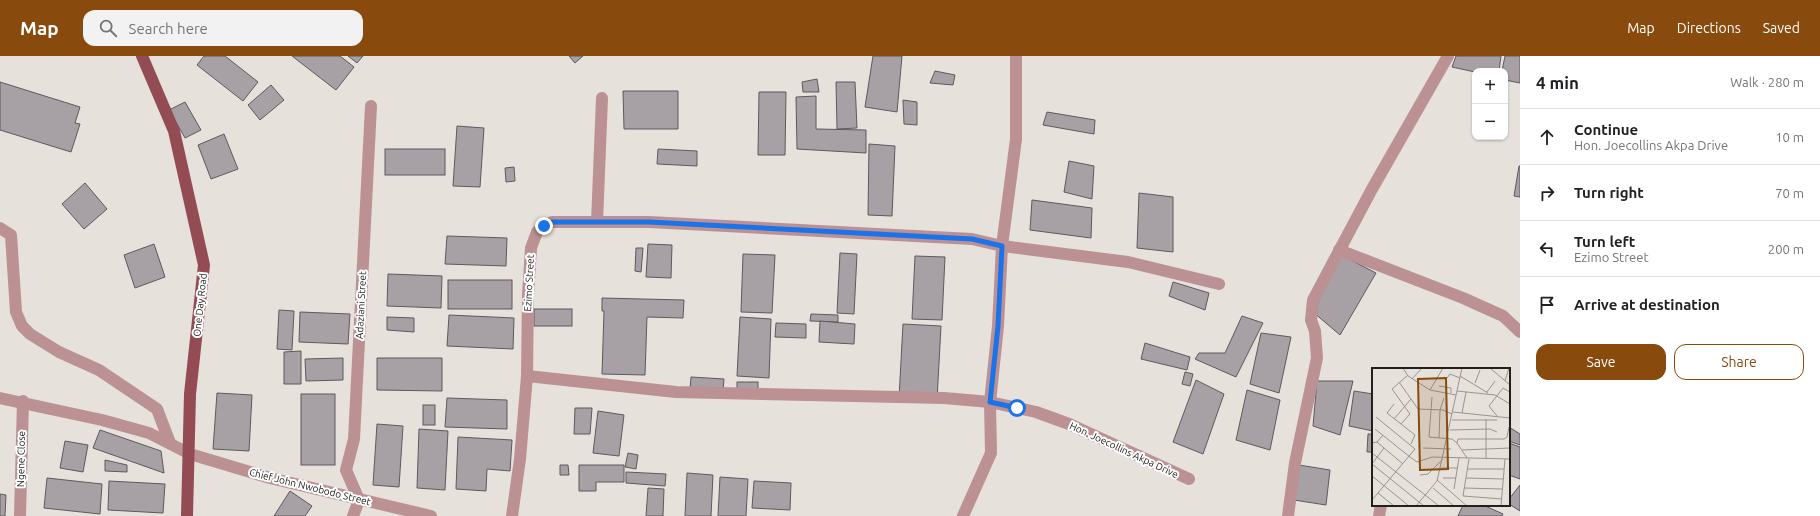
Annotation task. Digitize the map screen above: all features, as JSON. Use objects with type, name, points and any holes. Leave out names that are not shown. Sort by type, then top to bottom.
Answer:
[{"type":"main road","name":"One Day Road","points":[[142,56],[174,131],[204,264],[190,394],[188,516]]},
{"type":"street","points":[[963,516],[991,453],[990,402],[998,326],[1002,246],[1016,140],[1016,56]]},
{"type":"street","points":[[1288,516],[1295,463],[1317,358],[1311,312],[1313,300],[1339,250],[1448,56]]},
{"type":"street","points":[[597,222],[602,98]]},
{"type":"street","name":"Adaziani Street","points":[[359,500],[346,470],[354,439],[371,106]]},
{"type":"street","name":"Ezimo Street","points":[[512,516],[520,459],[527,376],[528,295],[531,248],[537,232],[552,222],[649,222],[972,239],[1002,246],[1128,262],[1219,284]]},
{"type":"street","points":[[0,228],[11,235],[16,312],[22,326],[30,334],[59,352],[99,370],[157,409],[170,443]]},
{"type":"street","points":[[1339,250],[1470,301],[1502,316],[1520,332]]},
{"type":"street","name":"Hon. Joecollins Akpa Drive","points":[[527,376],[676,392],[944,398],[990,402],[1036,412],[1069,424],[1189,479]]},
{"type":"street","name":"Chief John Nwobodo Street","points":[[0,398],[23,401],[142,432],[170,443],[190,454],[270,478],[431,516]]},
{"type":"street","name":"Ngene Close","points":[[20,516],[23,401]]},
{"type":"street","points":[[353,516],[359,500]]},
{"type":"street","points":[[1379,516],[1381,506]]},
{"type":"building","points":[[204,56],[225,56],[258,82],[243,101],[197,65]]},
{"type":"building","points":[[292,56],[340,56],[354,67],[336,90]]},
{"type":"building","points":[[348,56],[363,56],[357,63]]},
{"type":"building","points":[[569,56],[583,56],[575,63]]},
{"type":"building","points":[[873,56],[902,56],[897,112],[865,107]]},
{"type":"building","points":[[1456,56],[1501,56],[1499,68],[1472,68],[1472,71],[1452,67]]},
{"type":"building","points":[[1505,56],[1520,56],[1520,83],[1508,81],[1508,68],[1503,68]]},
{"type":"building","points":[[935,71],[955,75],[953,85],[930,83]]},
{"type":"building","points":[[817,79],[819,92],[803,92],[802,82]]},
{"type":"building","points":[[0,82],[80,107],[75,123],[80,124],[71,152],[0,130]]},
{"type":"building","points":[[836,82],[855,82],[857,128],[837,129]]},
{"type":"building","points":[[271,85],[284,100],[260,120],[248,105]]},
{"type":"building","points":[[623,91],[678,91],[678,129],[624,129]]},
{"type":"building","points":[[759,92],[786,92],[785,155],[758,155]]},
{"type":"building","points":[[816,96],[816,129],[866,130],[866,153],[797,149],[796,97]]},
{"type":"building","points":[[903,100],[917,102],[917,125],[904,124]]},
{"type":"building","points":[[185,102],[201,130],[185,138],[169,110]]},
{"type":"building","points":[[1047,112],[1095,120],[1094,134],[1043,125]]},
{"type":"building","points":[[457,126],[484,128],[480,187],[453,186]]},
{"type":"building","points":[[224,134],[238,169],[211,179],[198,145]]},
{"type":"building","points":[[869,144],[895,146],[892,216],[868,215]]},
{"type":"building","points":[[385,149],[445,149],[445,175],[385,175]]},
{"type":"building","points":[[658,149],[697,151],[697,166],[657,164]]},
{"type":"building","points":[[1069,161],[1094,166],[1092,199],[1064,192]]},
{"type":"building","points":[[1520,166],[1520,197],[1514,196]]},
{"type":"building","points":[[514,167],[515,181],[506,182],[505,168]]},
{"type":"building","points":[[85,183],[107,209],[84,229],[62,204]]},
{"type":"building","points":[[1139,193],[1173,197],[1173,252],[1137,248]]},
{"type":"building","points":[[1032,200],[1092,208],[1091,238],[1030,230]]},
{"type":"building","points":[[447,236],[507,238],[506,266],[445,264]]},
{"type":"building","points":[[154,244],[165,277],[135,288],[124,255]]},
{"type":"building","points":[[648,244],[672,245],[671,278],[646,277]]},
{"type":"building","points":[[636,248],[643,248],[641,272],[635,271]]},
{"type":"building","points":[[840,253],[857,254],[854,314],[837,313]]},
{"type":"building","points":[[743,254],[775,255],[772,313],[741,312]]},
{"type":"building","points":[[1341,255],[1376,273],[1340,335],[1313,312]]},
{"type":"building","points":[[915,256],[945,257],[942,320],[912,319]]},
{"type":"building","points":[[388,274],[442,276],[441,308],[387,306]]},
{"type":"building","points":[[448,280],[512,280],[512,309],[448,309]]},
{"type":"building","points":[[1173,282],[1209,293],[1205,310],[1169,296]]},
{"type":"building","points":[[602,298],[684,300],[683,318],[647,317],[645,375],[602,374],[604,311],[602,311]]},
{"type":"building","points":[[534,309],[572,309],[572,326],[534,326]]},
{"type":"building","points":[[279,310],[294,311],[292,350],[277,349]]},
{"type":"building","points":[[300,312],[350,314],[348,344],[299,342]]},
{"type":"building","points":[[811,314],[838,315],[838,322],[810,321]]},
{"type":"building","points":[[449,315],[514,318],[513,349],[447,346]]},
{"type":"building","points":[[1242,316],[1263,323],[1236,377],[1195,359],[1199,353],[1225,353]]},
{"type":"building","points":[[387,317],[414,318],[414,332],[387,330]]},
{"type":"building","points":[[740,317],[771,319],[769,378],[737,376]]},
{"type":"building","points":[[820,321],[855,324],[854,344],[819,342]]},
{"type":"building","points":[[776,323],[806,324],[806,338],[775,337]]},
{"type":"building","points":[[903,324],[941,326],[937,400],[899,398]]},
{"type":"building","points":[[1261,333],[1291,337],[1279,393],[1250,384]]},
{"type":"building","points":[[1145,343],[1190,357],[1187,370],[1141,359]]},
{"type":"building","points":[[301,351],[301,384],[284,384],[284,352]]},
{"type":"building","points":[[343,358],[343,380],[306,381],[305,359]]},
{"type":"building","points":[[377,358],[442,358],[442,391],[377,390]]},
{"type":"building","points":[[1185,372],[1193,374],[1190,386],[1182,384]]},
{"type":"building","points":[[691,377],[724,379],[723,391],[690,389]]},
{"type":"building","points":[[1196,380],[1224,394],[1203,454],[1173,442]]},
{"type":"building","points":[[1317,381],[1353,381],[1340,435],[1313,426]]},
{"type":"building","points":[[737,382],[758,382],[758,392],[737,392]]},
{"type":"building","points":[[1247,390],[1280,400],[1270,450],[1236,440]]},
{"type":"building","points":[[1354,391],[1372,394],[1372,431],[1349,426]]},
{"type":"building","points":[[217,393],[252,395],[249,451],[213,449]]},
{"type":"building","points":[[301,394],[335,394],[335,465],[301,465]]},
{"type":"building","points":[[447,398],[507,400],[507,429],[445,427]]},
{"type":"building","points":[[423,405],[435,405],[435,425],[423,425]]},
{"type":"building","points":[[575,408],[592,408],[590,434],[574,434]]},
{"type":"building","points":[[598,411],[624,415],[619,456],[593,453]]},
{"type":"building","points":[[377,424],[403,426],[399,487],[373,485]]},
{"type":"building","points":[[1510,428],[1520,434],[1520,445],[1510,441]]},
{"type":"building","points":[[419,429],[448,431],[445,490],[417,488]]},
{"type":"building","points":[[100,430],[161,451],[164,473],[93,448]]},
{"type":"building","points":[[1368,434],[1372,434],[1372,452],[1367,452]]},
{"type":"building","points":[[458,437],[512,440],[510,471],[487,469],[486,491],[456,489]]},
{"type":"building","points":[[65,441],[88,445],[83,472],[60,468]]},
{"type":"building","points":[[1510,443],[1520,447],[1520,479],[1510,475]]},
{"type":"building","points":[[628,453],[638,455],[636,469],[625,467]]},
{"type":"building","points":[[105,460],[127,465],[127,472],[105,471]]},
{"type":"building","points":[[560,465],[568,465],[569,475],[560,475]]},
{"type":"building","points":[[579,465],[624,465],[624,482],[596,482],[596,491],[579,491]]},
{"type":"building","points":[[1299,465],[1330,470],[1326,505],[1294,500]]},
{"type":"building","points":[[626,472],[666,474],[665,486],[626,483]]},
{"type":"building","points":[[687,473],[713,475],[711,516],[685,516]]},
{"type":"building","points":[[720,477],[748,479],[746,516],[718,516]]},
{"type":"building","points":[[47,478],[102,484],[100,514],[44,508]]},
{"type":"building","points":[[109,481],[165,484],[163,513],[108,510]]},
{"type":"building","points":[[754,481],[791,483],[790,510],[752,508]]},
{"type":"building","points":[[1520,485],[1520,511],[1510,505],[1510,498]]},
{"type":"building","points":[[648,488],[664,489],[663,516],[646,516]]},
{"type":"building","points":[[290,491],[312,506],[305,516],[274,516]]},
{"type":"building","points":[[0,494],[6,495],[5,516],[0,516]]},
{"type":"building","points":[[1463,506],[1485,506],[1503,514],[1502,516],[1458,516]]},
{"type":"route","points":[[544,226],[552,222],[649,222],[972,239],[1002,246],[998,326],[990,402],[1017,408]]}]
